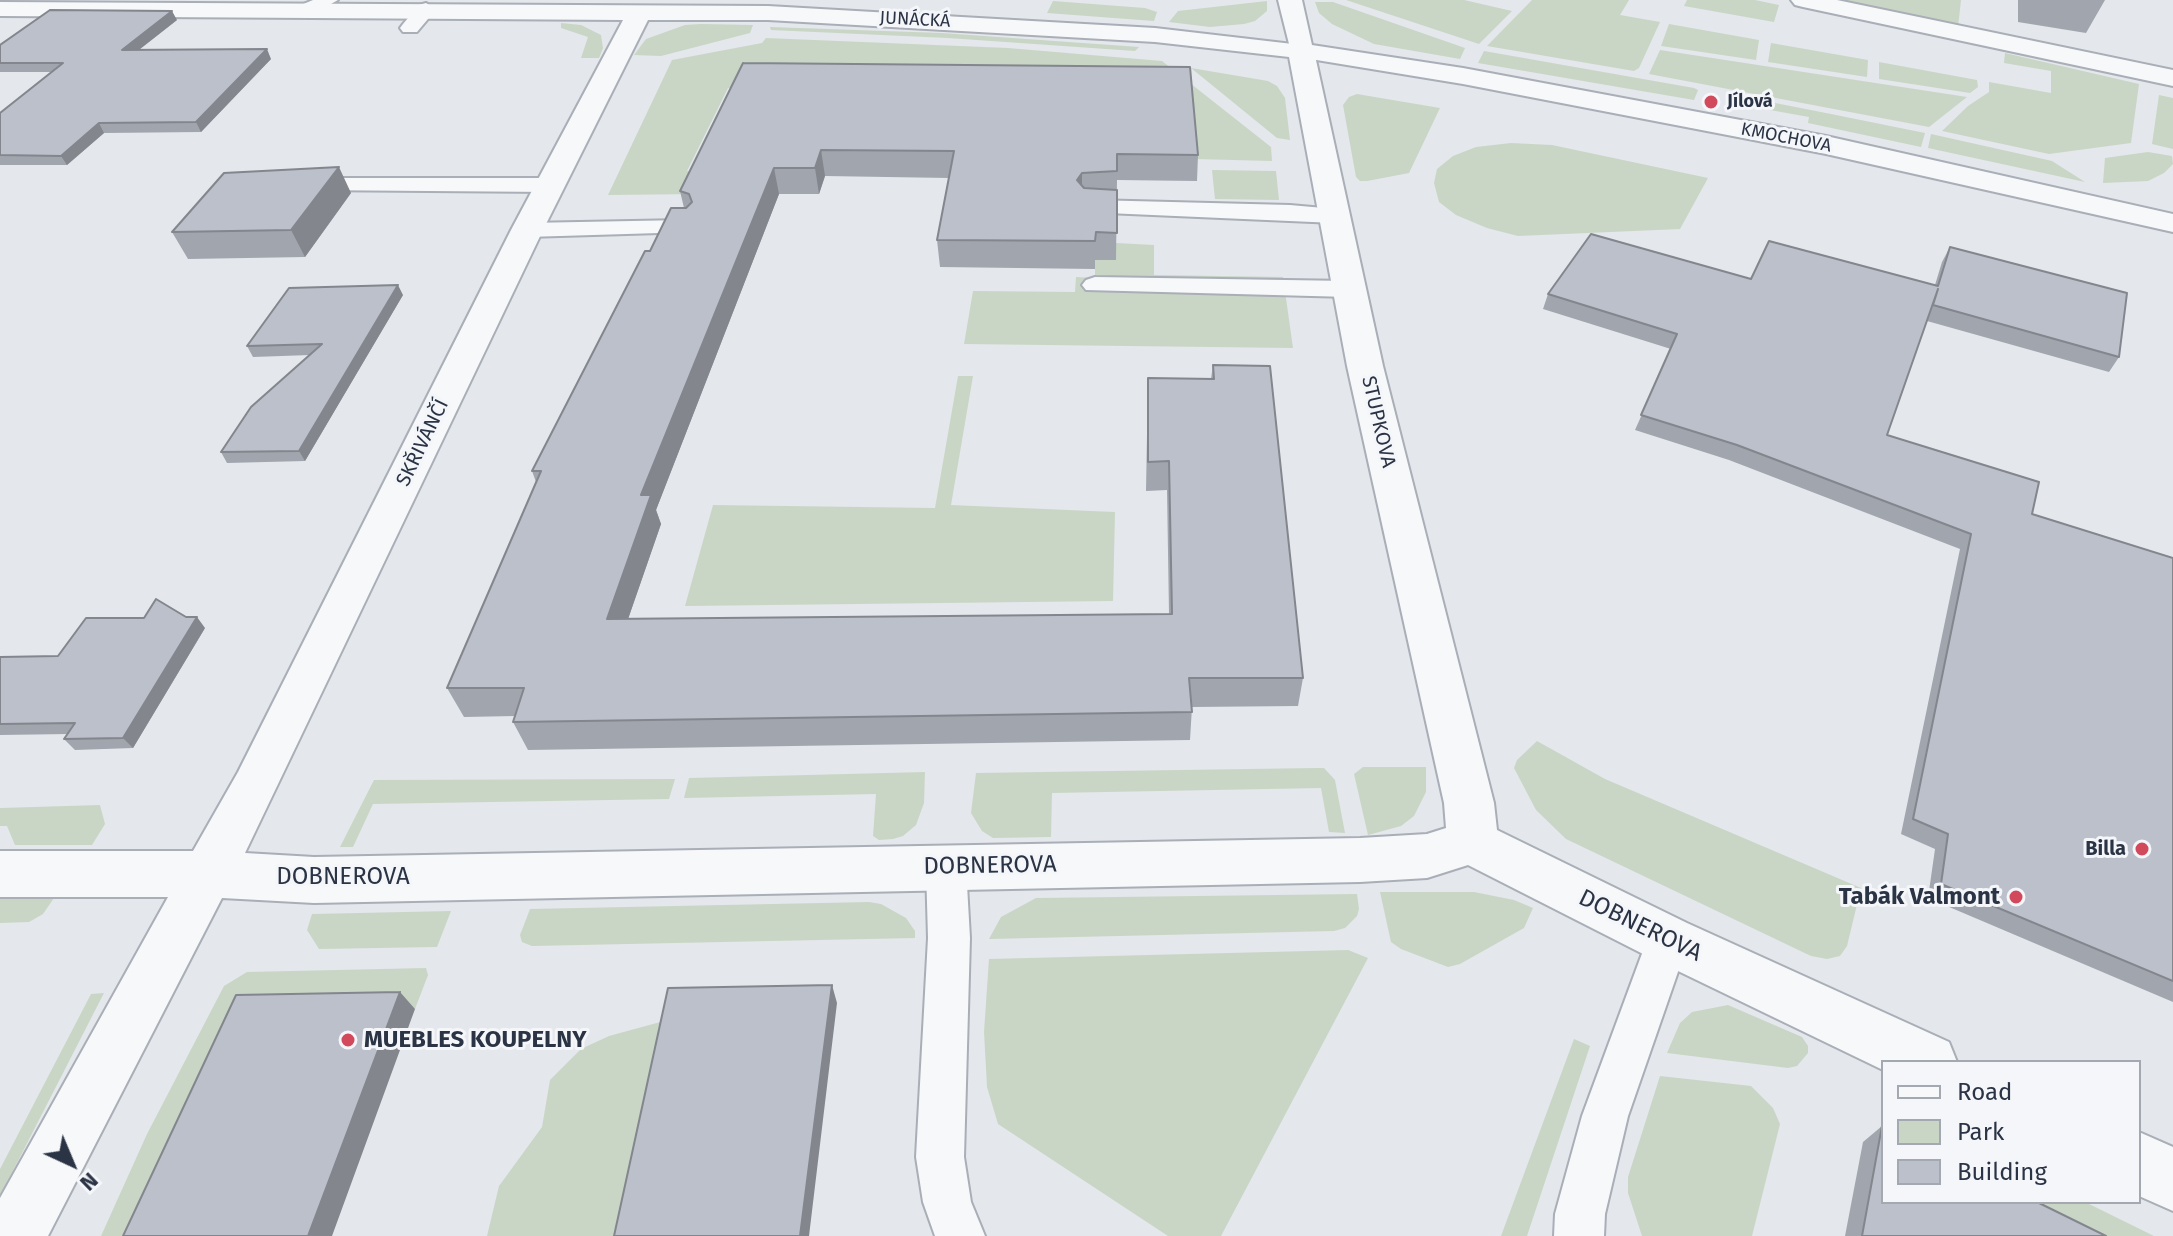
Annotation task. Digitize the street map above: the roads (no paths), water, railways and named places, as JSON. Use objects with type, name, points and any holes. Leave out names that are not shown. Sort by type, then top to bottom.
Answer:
[{"type":"street","name":"STUPKOVA","points":[[1290,0],[1349,289],[1444,707],[1469,803],[1471,842]]},
{"type":"street","points":[[1803,0],[2173,78]]},
{"type":"street","name":"JUNÁCKÁ","points":[[3,10],[318,4],[426,9],[768,13],[1155,35],[1301,51]]},
{"type":"street","name":"SKŘIVÁNČÍ","points":[[14,1236],[255,786],[527,230],[640,11]]},
{"type":"street","name":"KMOCHOVA","points":[[1301,51],[1463,76],[1826,145],[2173,223]]},
{"type":"street","name":"DOBNEROVA","points":[[0,874],[208,874],[314,880],[1360,860],[1427,856],[1471,842],[1668,940],[1924,1060]]},
{"type":"street","points":[[2141,1164],[2173,1180]]},
{"type":"lane","points":[[410,28],[426,9]]},
{"type":"lane","points":[[315,185],[551,185]]},
{"type":"lane","points":[[1092,207],[1335,216]]},
{"type":"lane","points":[[527,230],[684,227]]},
{"type":"lane","points":[[1095,285],[1349,289]]},
{"type":"lane","points":[[946,867],[949,938],[940,1157],[947,1202],[960,1236]]},
{"type":"lane","points":[[1579,1236],[1580,1214],[1605,1116],[1668,940]]},
{"type":"place","name":"Jílová","points":[[1711,102]]},
{"type":"place","name":"Billa","points":[[2142,849]]},
{"type":"place","name":"Tabák Valmont","points":[[2016,897]]},
{"type":"place","name":"MUEBLES KOUPELNY","points":[[348,1040]]}]
